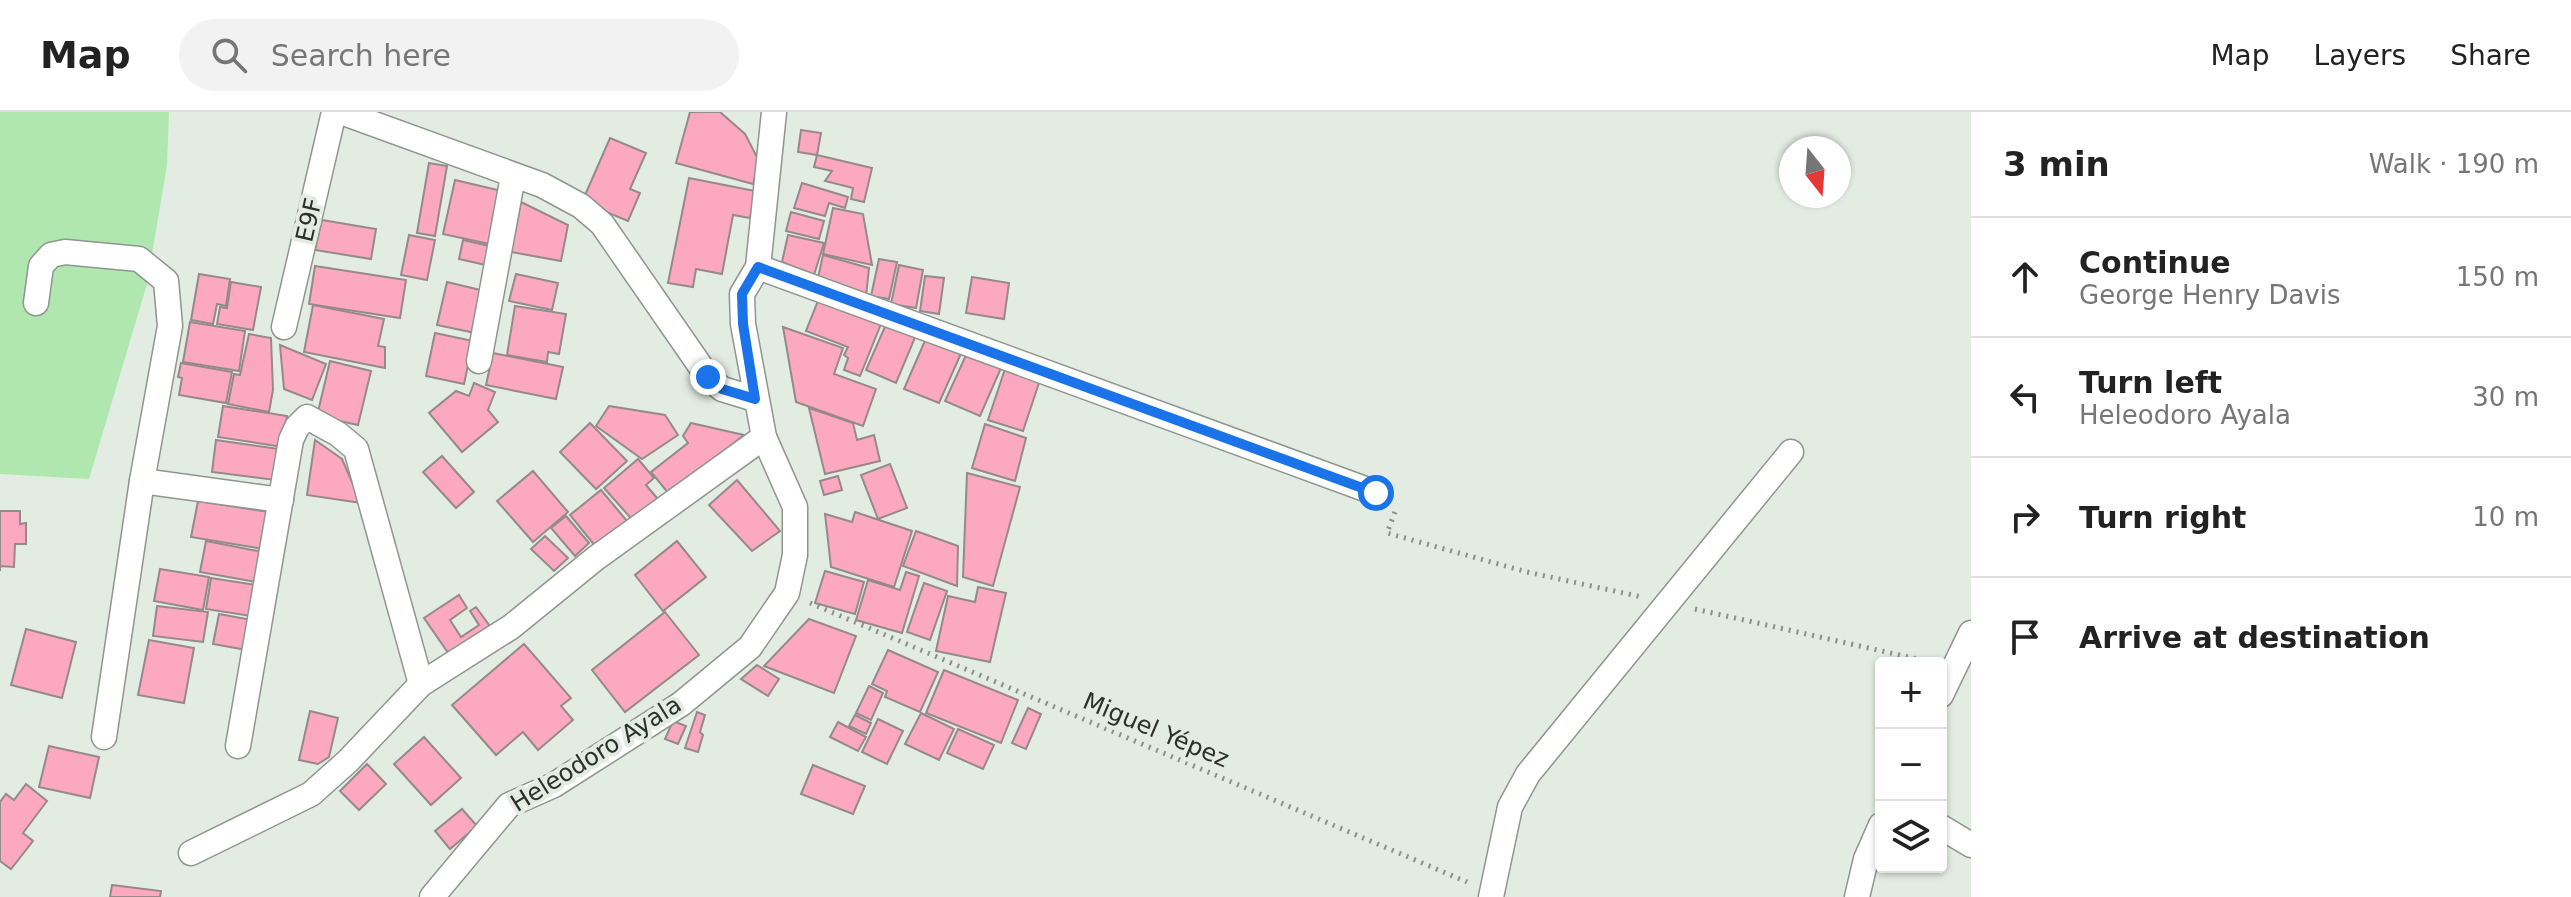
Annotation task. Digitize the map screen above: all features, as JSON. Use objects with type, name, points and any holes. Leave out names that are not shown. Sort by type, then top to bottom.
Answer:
[{"type":"street","name":"E9F","points":[[284,327],[334,112]]},
{"type":"street","points":[[341,112],[542,185],[592,214],[708,377],[722,389],[755,399]]},
{"type":"street","name":"Heleodoro Ayala","points":[[432,897],[509,805],[554,785],[681,704],[750,647],[787,593],[795,555],[795,507],[764,437],[743,324],[742,294],[758,267],[774,112]]},
{"type":"street","points":[[479,361],[513,176]]},
{"type":"street","points":[[36,303],[41,266],[51,255],[65,252],[139,259],[166,281],[170,326],[142,481],[104,737]]},
{"type":"street","points":[[758,267],[1376,493]]},
{"type":"street","points":[[238,746],[291,440],[297,427],[307,417],[338,434],[356,449],[421,684]]},
{"type":"street","points":[[191,853],[311,794],[348,761],[421,684],[511,627],[596,558],[764,437]]},
{"type":"street","points":[[1492,895],[1516,791],[1791,452]]},
{"type":"street","points":[[142,481],[281,500]]},
{"type":"street","points":[[1947,683],[1971,633]]},
{"type":"street","points":[[1947,831],[1971,845]]},
{"type":"street","points":[[1857,897],[1866,859],[1875,839]]},
{"type":"path","points":[[1387,533],[1527,572],[1909,657]]},
{"type":"path","name":"Miguel Yépez","points":[[787,593],[1492,895]]},
{"type":"green space","points":[[0,112],[169,112],[167,165],[147,284],[89,479],[0,474]]},
{"type":"building","points":[[690,112],[720,112],[745,134],[759,161],[753,184],[676,163]]},
{"type":"building","points":[[801,130],[821,133],[817,155],[798,152]]},
{"type":"building","points":[[610,138],[646,153],[630,189],[640,193],[628,221],[582,202]]},
{"type":"building","points":[[817,155],[872,168],[864,202],[851,199],[853,188],[825,181],[832,171],[814,167]]},
{"type":"building","points":[[429,163],[447,166],[435,236],[417,233]]},
{"type":"building","points":[[689,178],[755,191],[750,218],[733,215],[722,274],[696,269],[693,287],[668,283]]},
{"type":"building","points":[[455,180],[506,192],[494,245],[443,234]]},
{"type":"building","points":[[802,183],[848,197],[845,208],[829,203],[825,216],[794,208]]},
{"type":"building","points":[[521,202],[568,225],[561,261],[511,252]]},
{"type":"building","points":[[833,208],[863,214],[872,265],[823,254]]},
{"type":"building","points":[[791,212],[824,221],[819,239],[786,231]]},
{"type":"building","points":[[322,220],[376,229],[371,259],[315,250]]},
{"type":"building","points":[[409,235],[435,240],[427,280],[401,275]]},
{"type":"building","points":[[788,235],[824,243],[814,275],[782,262]]},
{"type":"building","points":[[463,240],[494,247],[490,266],[459,259]]},
{"type":"building","points":[[823,255],[869,268],[866,296],[818,278]]},
{"type":"building","points":[[879,259],[897,262],[889,299],[871,296]]},
{"type":"building","points":[[899,265],[923,270],[916,308],[891,304]]},
{"type":"building","points":[[315,266],[406,280],[400,318],[309,304]]},
{"type":"building","points":[[199,274],[230,279],[226,306],[217,304],[213,324],[191,320]]},
{"type":"building","points":[[516,274],[558,283],[552,310],[509,301]]},
{"type":"building","points":[[925,276],[944,278],[939,314],[920,311]]},
{"type":"building","points":[[972,277],[1009,283],[1004,319],[966,313]]},
{"type":"building","points":[[231,282],[261,287],[253,330],[217,324],[220,307],[227,308]]},
{"type":"building","points":[[447,282],[489,292],[480,334],[437,325]]},
{"type":"building","points":[[818,301],[883,319],[860,376],[844,370],[848,358],[844,355],[848,347],[806,331]]},
{"type":"building","points":[[313,305],[384,319],[378,346],[385,347],[385,368],[304,352]]},
{"type":"building","points":[[515,306],[566,314],[559,354],[548,352],[547,362],[507,355]]},
{"type":"building","points":[[190,322],[245,331],[239,371],[183,362]]},
{"type":"building","points":[[887,322],[916,335],[896,383],[866,370]]},
{"type":"building","points":[[783,327],[843,348],[834,374],[876,389],[863,426],[796,402]]},
{"type":"building","points":[[435,333],[473,341],[464,384],[426,376]]},
{"type":"building","points":[[249,334],[271,338],[273,390],[269,412],[228,404],[234,374],[240,375]]},
{"type":"building","points":[[927,336],[963,349],[939,403],[904,389]]},
{"type":"building","points":[[280,345],[326,364],[312,400],[284,389]]},
{"type":"building","points":[[493,353],[563,367],[556,399],[486,385]]},
{"type":"building","points":[[967,353],[1001,368],[980,416],[945,401]]},
{"type":"building","points":[[330,361],[371,371],[358,425],[317,416]]},
{"type":"building","points":[[181,363],[232,372],[226,403],[179,395]]},
{"type":"building","points":[[1006,366],[1041,377],[1023,431],[988,420]]},
{"type":"building","points":[[474,383],[495,392],[488,410],[498,422],[462,452],[429,413],[456,391],[469,396]]},
{"type":"building","points":[[223,406],[287,416],[283,447],[218,437]]},
{"type":"building","points":[[609,406],[665,415],[678,435],[642,459],[596,426]]},
{"type":"building","points":[[809,408],[853,423],[857,440],[874,435],[880,461],[825,474]]},
{"type":"building","points":[[590,423],[627,461],[596,489],[560,452]]},
{"type":"building","points":[[691,423],[744,435],[669,494],[651,472],[688,443],[683,436]]},
{"type":"building","points":[[985,424],[1026,438],[1015,481],[972,468]]},
{"type":"building","points":[[216,440],[279,449],[275,480],[212,472]]},
{"type":"building","points":[[315,440],[342,459],[361,503],[307,495]]},
{"type":"building","points":[[442,456],[474,492],[456,508],[423,472]]},
{"type":"building","points":[[638,459],[654,478],[646,485],[662,504],[637,525],[604,488]]},
{"type":"building","points":[[890,464],[907,508],[878,519],[861,475]]},
{"type":"building","points":[[533,471],[568,512],[533,542],[497,501]]},
{"type":"building","points":[[967,473],[1020,487],[993,586],[963,577]]},
{"type":"building","points":[[838,476],[842,490],[824,495],[820,481]]},
{"type":"building","points":[[737,480],[780,531],[752,551],[709,505]]},
{"type":"building","points":[[601,490],[627,521],[596,547],[570,515]]},
{"type":"building","points":[[198,501],[275,513],[269,550],[191,537]]},
{"type":"building","points":[[0,511],[20,511],[20,524],[26,523],[26,544],[15,544],[14,567],[0,566]]},
{"type":"building","points":[[855,512],[912,531],[894,587],[831,567],[825,514],[852,522]]},
{"type":"building","points":[[566,516],[589,543],[575,556],[551,528]]},
{"type":"building","points":[[916,531],[958,546],[957,586],[903,566]]},
{"type":"building","points":[[545,536],[568,558],[554,571],[531,549]]},
{"type":"building","points":[[206,541],[268,553],[262,583],[200,572]]},
{"type":"building","points":[[677,541],[706,577],[663,611],[635,575]]},
{"type":"building","points":[[160,569],[209,577],[203,610],[154,601]]},
{"type":"building","points":[[825,571],[864,582],[855,614],[815,603]]},
{"type":"building","points":[[906,572],[919,576],[902,633],[856,620],[868,580],[900,590]]},
{"type":"building","points":[[211,578],[262,586],[257,617],[206,609]]},
{"type":"building","points":[[924,583],[947,591],[930,640],[907,632]]},
{"type":"building","points":[[978,587],[1006,593],[990,662],[936,651],[948,596],[975,602]]},
{"type":"building","points":[[459,595],[467,608],[450,620],[461,637],[479,625],[470,611],[476,607],[492,629],[451,657],[424,618]]},
{"type":"building","points":[[157,606],[208,612],[203,642],[153,636]]},
{"type":"building","points":[[665,612],[699,655],[625,712],[592,670]]},
{"type":"building","points":[[219,614],[252,620],[247,650],[213,644]]},
{"type":"building","points":[[809,619],[856,636],[834,693],[764,666]]},
{"type":"building","points":[[26,629],[76,642],[62,698],[11,685]]},
{"type":"building","points":[[149,640],[194,648],[184,703],[138,695]]},
{"type":"building","points":[[524,644],[571,698],[561,706],[573,720],[538,750],[523,732],[496,755],[452,705]]},
{"type":"building","points":[[888,650],[938,672],[920,712],[885,697],[887,691],[872,684]]},
{"type":"building","points":[[757,665],[779,679],[768,696],[741,679]]},
{"type":"building","points":[[944,670],[1018,700],[1001,743],[926,713]]},
{"type":"building","points":[[869,686],[883,693],[871,720],[856,713]]},
{"type":"building","points":[[1028,708],[1041,714],[1026,749],[1012,743]]},
{"type":"building","points":[[310,711],[338,718],[329,757],[318,764],[299,760]]},
{"type":"building","points":[[697,712],[705,715],[698,752],[685,748]]},
{"type":"building","points":[[921,713],[954,729],[939,760],[905,744]]},
{"type":"building","points":[[855,715],[871,723],[866,734],[849,726]]},
{"type":"building","points":[[878,719],[903,731],[887,764],[862,752]]},
{"type":"building","points":[[673,721],[686,726],[678,744],[665,739]]},
{"type":"building","points":[[838,722],[866,737],[858,751],[830,737]]},
{"type":"building","points":[[958,729],[994,745],[983,769],[947,753]]},
{"type":"building","points":[[424,737],[461,778],[431,805],[394,764]]},
{"type":"building","points":[[49,746],[99,757],[90,798],[39,787]]},
{"type":"building","points":[[367,764],[386,784],[359,810],[340,791]]},
{"type":"building","points":[[813,765],[865,786],[853,814],[801,794]]},
{"type":"building","points":[[26,784],[47,801],[23,833],[33,841],[11,869],[0,861],[0,802],[6,794],[14,800]]},
{"type":"building","points":[[462,809],[477,826],[450,849],[435,831]]},
{"type":"building","points":[[112,885],[161,891],[160,897],[110,897]]},
{"type":"route","points":[[708,377],[722,389],[755,399],[743,324],[742,294],[758,267],[1376,493]]}]
